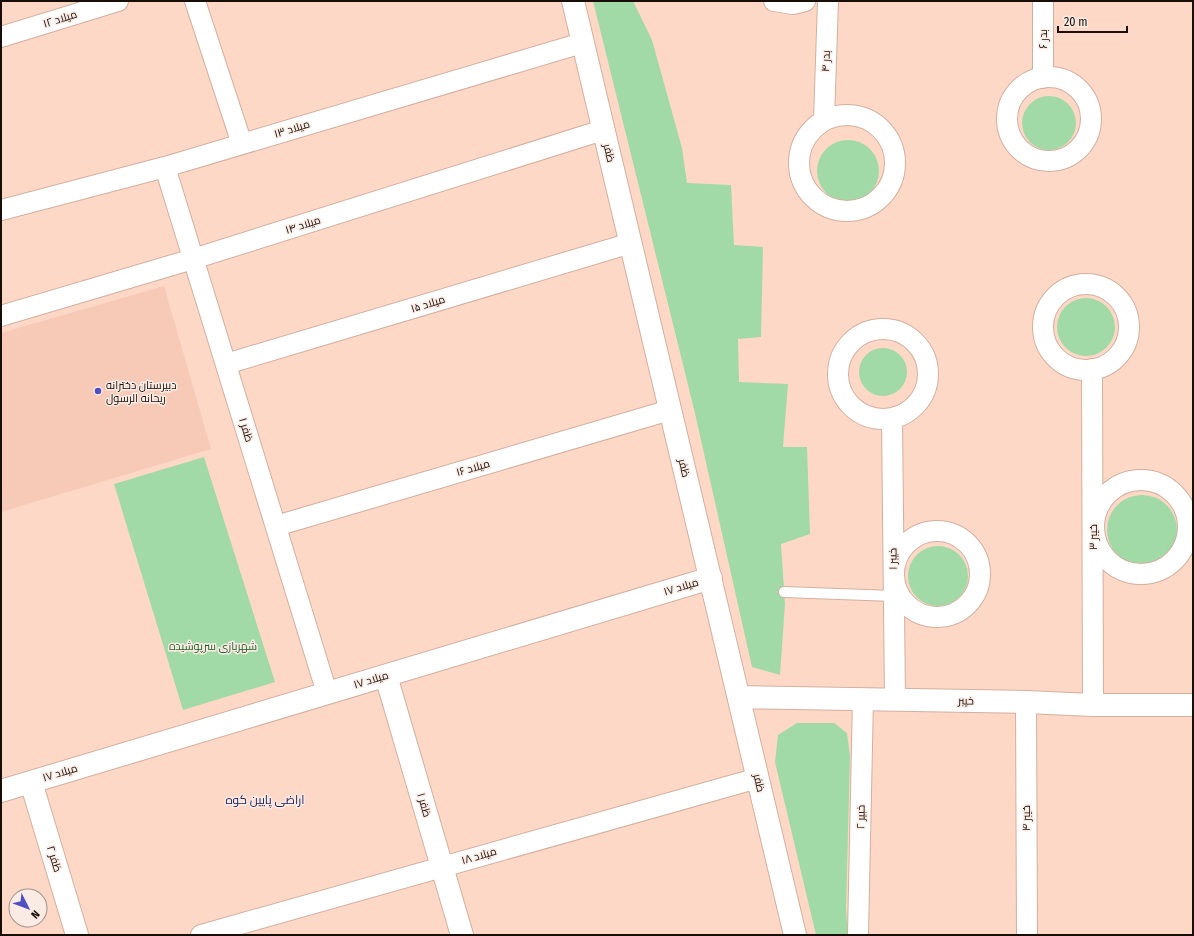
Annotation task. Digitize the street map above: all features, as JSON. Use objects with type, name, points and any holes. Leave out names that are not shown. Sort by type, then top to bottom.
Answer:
[{"type":"street","name":"میلاد ۱۲","points":[[1,37],[118,1]]},
{"type":"street","points":[[195,1],[242,144]]},
{"type":"street","name":"ظفر","points":[[572,1],[796,935]]},
{"type":"street","points":[[774,1],[793,4],[805,1]]},
{"type":"street","name":"بدر ۴","points":[[824,120],[828,1]]},
{"type":"street","name":"بدر ۶","points":[[1043,1],[1043,78]]},
{"type":"street","name":"میلاد ۱۳","points":[[1,210],[165,167],[582,43]]},
{"type":"street","points":[[1043,78],[1057,78],[1069,83],[1080,91],[1088,103],[1091,117],[1089,131],[1083,144],[1073,154],[1060,160],[1046,161],[1032,158],[1020,150],[1012,140],[1008,127],[1007,114],[1011,101],[1019,90],[1030,82],[1043,78]]},
{"type":"street","points":[[840,115],[855,116],[870,121],[882,130],[891,144],[894,159],[893,175],[886,189],[876,201],[862,208],[846,211],[830,208],[817,200],[806,189],[800,174],[799,158],[803,143],[812,130],[824,120],[840,115]]},
{"type":"street","name":"میلاد ۱۴","points":[[1,316],[193,259],[603,130]]},
{"type":"street","name":"ظفر ۱","points":[[165,167],[327,693]]},
{"type":"street","name":"میلاد ۱۵","points":[[226,364],[630,243]]},
{"type":"street","points":[[1089,284],[1103,287],[1115,295],[1124,305],[1129,318],[1129,332],[1125,346],[1117,357],[1105,365],[1092,369],[1078,369],[1065,364],[1054,355],[1047,343],[1044,329],[1045,315],[1052,302],[1062,292],[1075,286],[1089,284]]},
{"type":"street","points":[[879,329],[894,330],[908,336],[920,347],[927,361],[929,376],[925,391],[917,404],[905,414],[892,419],[863,415],[852,407],[843,396],[839,382],[838,368],[843,354],[851,342],[864,333],[879,329]]},
{"type":"street","name":"خیبر ۳","points":[[1092,369],[1094,530],[1093,705]]},
{"type":"street","name":"میلاد ۱۶","points":[[276,526],[670,410]]},
{"type":"street","name":"خیبر ۱","points":[[892,419],[895,699]]},
{"type":"street","points":[[1137,480],[1153,482],[1168,488],[1179,500],[1186,514],[1188,530],[1184,546],[1175,559],[1163,569],[1149,574],[1134,574],[1120,570],[1108,561],[1099,549],[1094,530],[1099,505],[1108,493],[1122,484],[1137,480]]},
{"type":"street","points":[[937,530],[953,533],[967,541],[977,554],[981,570],[980,586],[972,600],[960,611],[945,617],[929,617],[914,611],[902,600],[895,586],[894,570],[898,554],[908,541],[922,533],[937,530]]},
{"type":"street","name":"میلاد ۱۷","points":[[1,791],[710,578]]},
{"type":"street","name":"ظفر ۱","points":[[386,676],[462,935]]},
{"type":"street","name":"خیبر","points":[[739,697],[895,699],[1093,705],[1193,705]]},
{"type":"street","name":"خبیر ۲","points":[[858,935],[863,699]]},
{"type":"street","name":"خیبر ۴","points":[[1026,702],[1027,935]]},
{"type":"street","name":"میلاد ۱۸","points":[[201,935],[758,778]]},
{"type":"street","name":"ظفر ۲","points":[[30,782],[77,935]]},
{"type":"lane","points":[[784,592],[894,596]]},
{"type":"shaded area","name":"دبیرستان دخترانه ریحانه الرسول","points":[[164,286],[211,449],[1,512],[1,333]]},
{"type":"green space","points":[[593,1],[633,1],[652,40],[682,148],[687,183],[731,185],[734,245],[763,247],[761,337],[738,339],[739,382],[788,384],[783,447],[807,447],[810,534],[781,544],[785,604],[780,675],[752,667],[694,409]]},
{"type":"green space","points":[[1044,96],[1054,96],[1064,100],[1072,108],[1076,118],[1076,128],[1072,138],[1064,146],[1054,150],[1044,150],[1034,146],[1026,138],[1022,128],[1022,118],[1026,108],[1034,100]]},
{"type":"green space","points":[[848,140],[860,142],[870,149],[877,159],[879,171],[877,183],[870,193],[860,200],[848,202],[836,200],[826,193],[819,183],[817,171],[819,159],[826,149],[836,142]]},
{"type":"green space","points":[[1086,298],[1097,300],[1110,311],[1113,316],[1115,327],[1113,338],[1102,351],[1097,354],[1086,356],[1075,354],[1062,343],[1059,338],[1057,327],[1059,316],[1070,303],[1075,300]]},
{"type":"green space","points":[[878,348],[888,348],[900,355],[907,367],[907,377],[900,389],[888,396],[878,396],[870,392],[863,385],[859,377],[859,367],[863,359],[870,352]]},
{"type":"green space","name":"شهربازی سرپوشیده","points":[[204,457],[275,682],[183,710],[114,484]]},
{"type":"green space","points":[[1142,495],[1155,498],[1167,505],[1174,517],[1177,530],[1174,543],[1167,555],[1155,562],[1142,565],[1129,562],[1117,555],[1110,543],[1107,530],[1110,517],[1117,505],[1129,498]]},
{"type":"green space","points":[[932,546],[944,546],[960,554],[966,564],[968,576],[966,588],[960,598],[944,606],[932,606],[916,598],[908,582],[908,570],[916,554]]},
{"type":"green space","points":[[797,723],[834,723],[847,733],[850,756],[846,909],[848,935],[816,935],[775,762],[778,735]]},
{"type":"place","name":"دبیرستان دخترانه ریحانه الرسول","points":[[98,391]]},
{"type":"district","name":"اراضی پایین کوه","points":[[265,800]]}]
